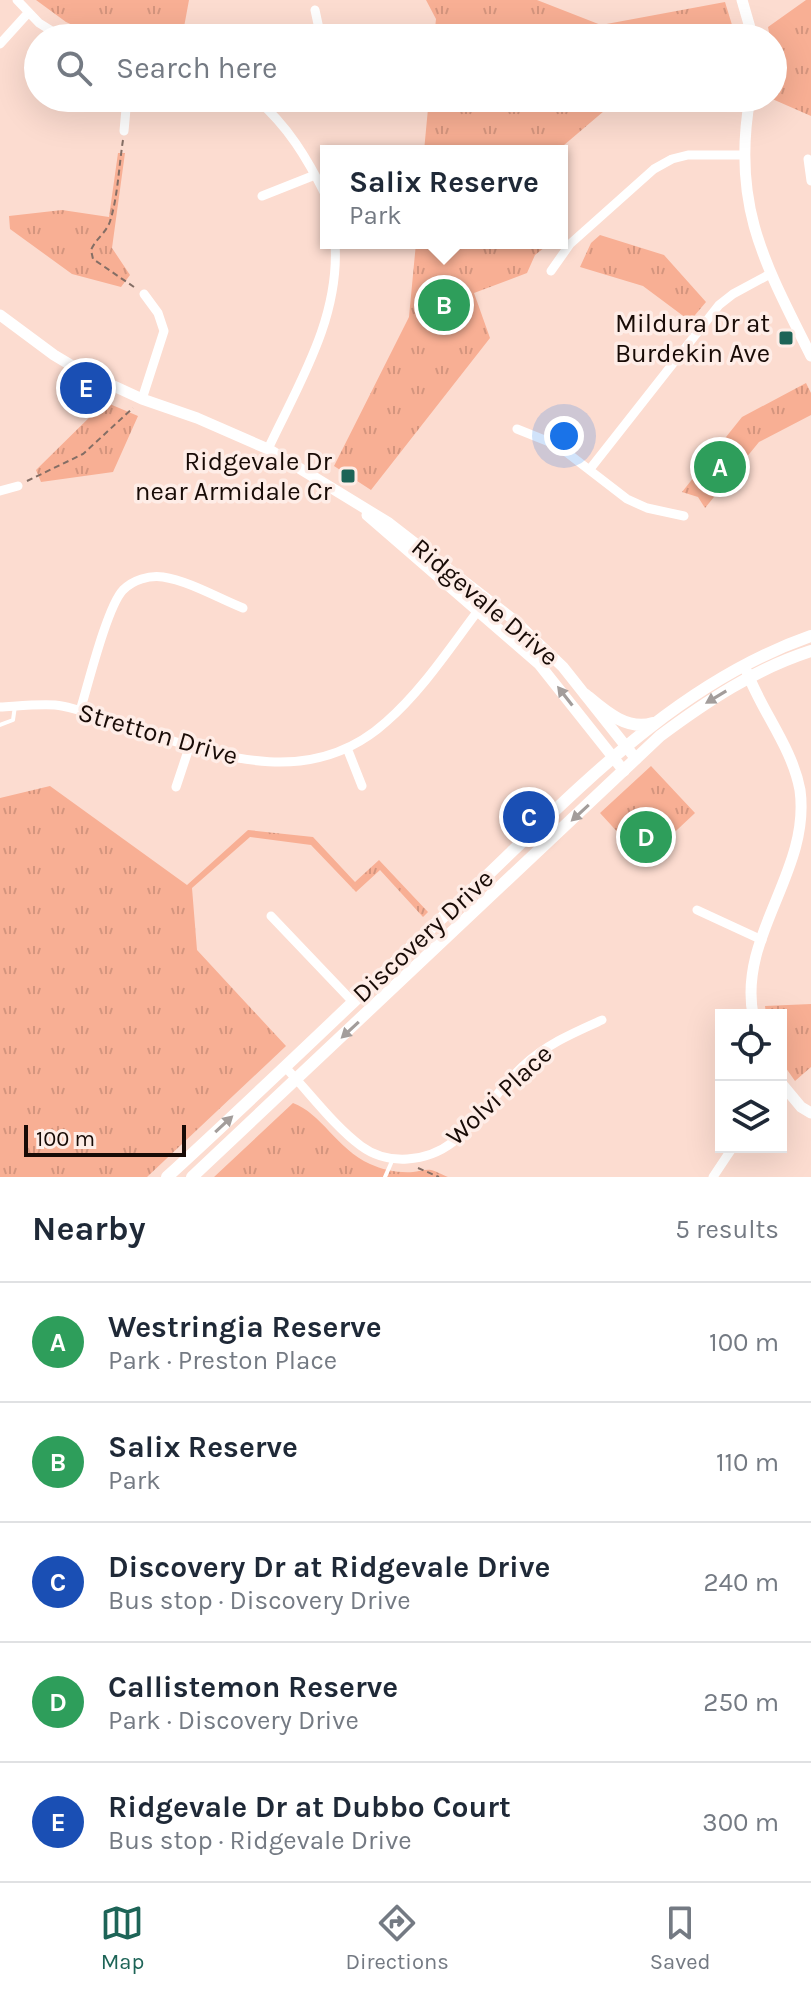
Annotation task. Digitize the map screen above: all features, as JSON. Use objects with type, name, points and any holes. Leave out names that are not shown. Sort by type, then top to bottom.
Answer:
[{"type":"main road","name":"Discovery Drive","points":[[167,1177],[612,758],[702,689],[743,664],[811,636]]},
{"type":"main road","name":"Discovery Drive","points":[[192,1177],[660,736],[704,703],[749,677],[811,651]]},
{"type":"main road","points":[[586,695],[608,714],[629,723],[642,726],[657,721]]},
{"type":"street","points":[[17,0],[43,24]]},
{"type":"street","points":[[742,0],[749,24]]},
{"type":"street","points":[[315,10],[318,24]]},
{"type":"street","points":[[0,44],[28,13]]},
{"type":"street","points":[[124,131],[126,112]]},
{"type":"street","points":[[272,112],[292,135],[320,185]]},
{"type":"street","points":[[749,112],[744,155],[749,209],[756,238],[770,274],[811,355]]},
{"type":"street","points":[[568,247],[654,169],[672,159],[688,155],[744,155]]},
{"type":"street","points":[[808,159],[811,181]]},
{"type":"street","points":[[262,196],[315,175]]},
{"type":"street","points":[[268,449],[328,316],[336,271],[335,249]]},
{"type":"street","points":[[551,271],[566,249]]},
{"type":"street","points":[[590,469],[719,305],[770,274]]},
{"type":"street","points":[[142,399],[164,331],[158,313],[144,294]]},
{"type":"street","name":"Ridgevale Drive","points":[[0,315],[54,355],[113,387],[268,449],[389,523],[524,629],[563,667],[636,759]]},
{"type":"street","points":[[517,429],[557,445],[627,499],[647,508],[684,516]]},
{"type":"street","points":[[0,491],[18,486]]},
{"type":"street","name":"Ridgevale Drive","points":[[349,498],[539,664],[624,771]]},
{"type":"street","points":[[80,711],[112,609],[129,585],[150,577],[160,577],[243,608]]},
{"type":"street","name":"Stretton Drive","points":[[0,707],[56,705],[253,762],[303,761],[347,748],[370,735],[399,710],[487,599]]},
{"type":"street","points":[[743,664],[788,753],[806,810],[792,867],[752,973],[753,1009]]},
{"type":"street","points":[[176,787],[190,745]]},
{"type":"street","points":[[347,748],[362,786]]},
{"type":"street","points":[[697,910],[762,940]]},
{"type":"street","points":[[271,916],[353,1002]]},
{"type":"street","name":"Wolvi Place","points":[[285,1067],[362,1147],[392,1159],[407,1160],[425,1156],[452,1143],[522,1067],[549,1044],[602,1020]]},
{"type":"street","points":[[787,1099],[811,1113]]},
{"type":"street","points":[[713,1177],[729,1153]]},
{"type":"lane","points":[[0,725],[13,720],[15,706]]},
{"type":"lane","points":[[385,1177],[392,1159]]},
{"type":"path","points":[[124,131],[111,218],[106,231],[96,238],[91,250],[93,259],[144,294]]},
{"type":"path","points":[[18,486],[83,454],[142,399]]},
{"type":"path","points":[[407,1160],[439,1177]]},
{"type":"green space","points":[[36,0],[189,0],[185,24],[66,22]]},
{"type":"green space","points":[[426,0],[537,0],[598,24],[435,24]]},
{"type":"green space","points":[[806,0],[811,0],[811,116],[787,105],[787,24],[772,24]]},
{"type":"green space","points":[[725,2],[732,24],[606,24]]},
{"type":"green space","points":[[428,112],[603,112],[564,145],[425,145]]},
{"type":"green space","points":[[118,153],[125,153],[112,248],[130,275],[121,287],[72,274],[10,229],[9,216],[62,210],[109,217]]},
{"type":"green space","points":[[600,235],[664,255],[706,302],[690,321],[643,286],[580,267],[591,243]]},
{"type":"green space","points":[[415,249],[542,249],[535,255],[527,273],[474,293],[490,338],[371,490],[334,466],[409,317]]},
{"type":"green space","points":[[806,383],[811,393],[811,415],[759,442],[705,508],[698,497],[682,492],[742,417]]},
{"type":"green space","points":[[105,402],[138,416],[113,472],[41,482],[36,470]]},
{"type":"green space","points":[[651,766],[695,813],[644,861],[600,813]]},
{"type":"green space","points":[[50,786],[187,885],[248,830],[313,837],[355,882],[379,860],[428,912],[423,917],[380,870],[356,892],[311,845],[250,837],[192,888],[197,950],[286,1046],[147,1177],[0,1177],[0,798]]},
{"type":"green space","points":[[811,1004],[811,1067],[795,1081],[787,1070],[787,1009],[765,1009],[765,1006]]},
{"type":"green space","points":[[293,1103],[312,1115],[348,1150],[370,1164],[396,1171],[431,1170],[448,1177],[214,1177]]},
{"type":"place","name":"Salix Reserve","points":[[444,305]]},
{"type":"place","name":"Mildura Dr at Burdekin Ave","points":[[786,338]]},
{"type":"place","name":"Ridgevale Dr at Dubbo Court","points":[[86,388]]},
{"type":"place","name":"Westringia Reserve","points":[[720,467]]},
{"type":"place","name":"Ridgevale Dr near Armidale Cr","points":[[348,476]]},
{"type":"place","name":"Discovery Dr at Ridgevale Drive","points":[[529,817]]},
{"type":"place","name":"Callistemon Reserve","points":[[646,837]]}]
